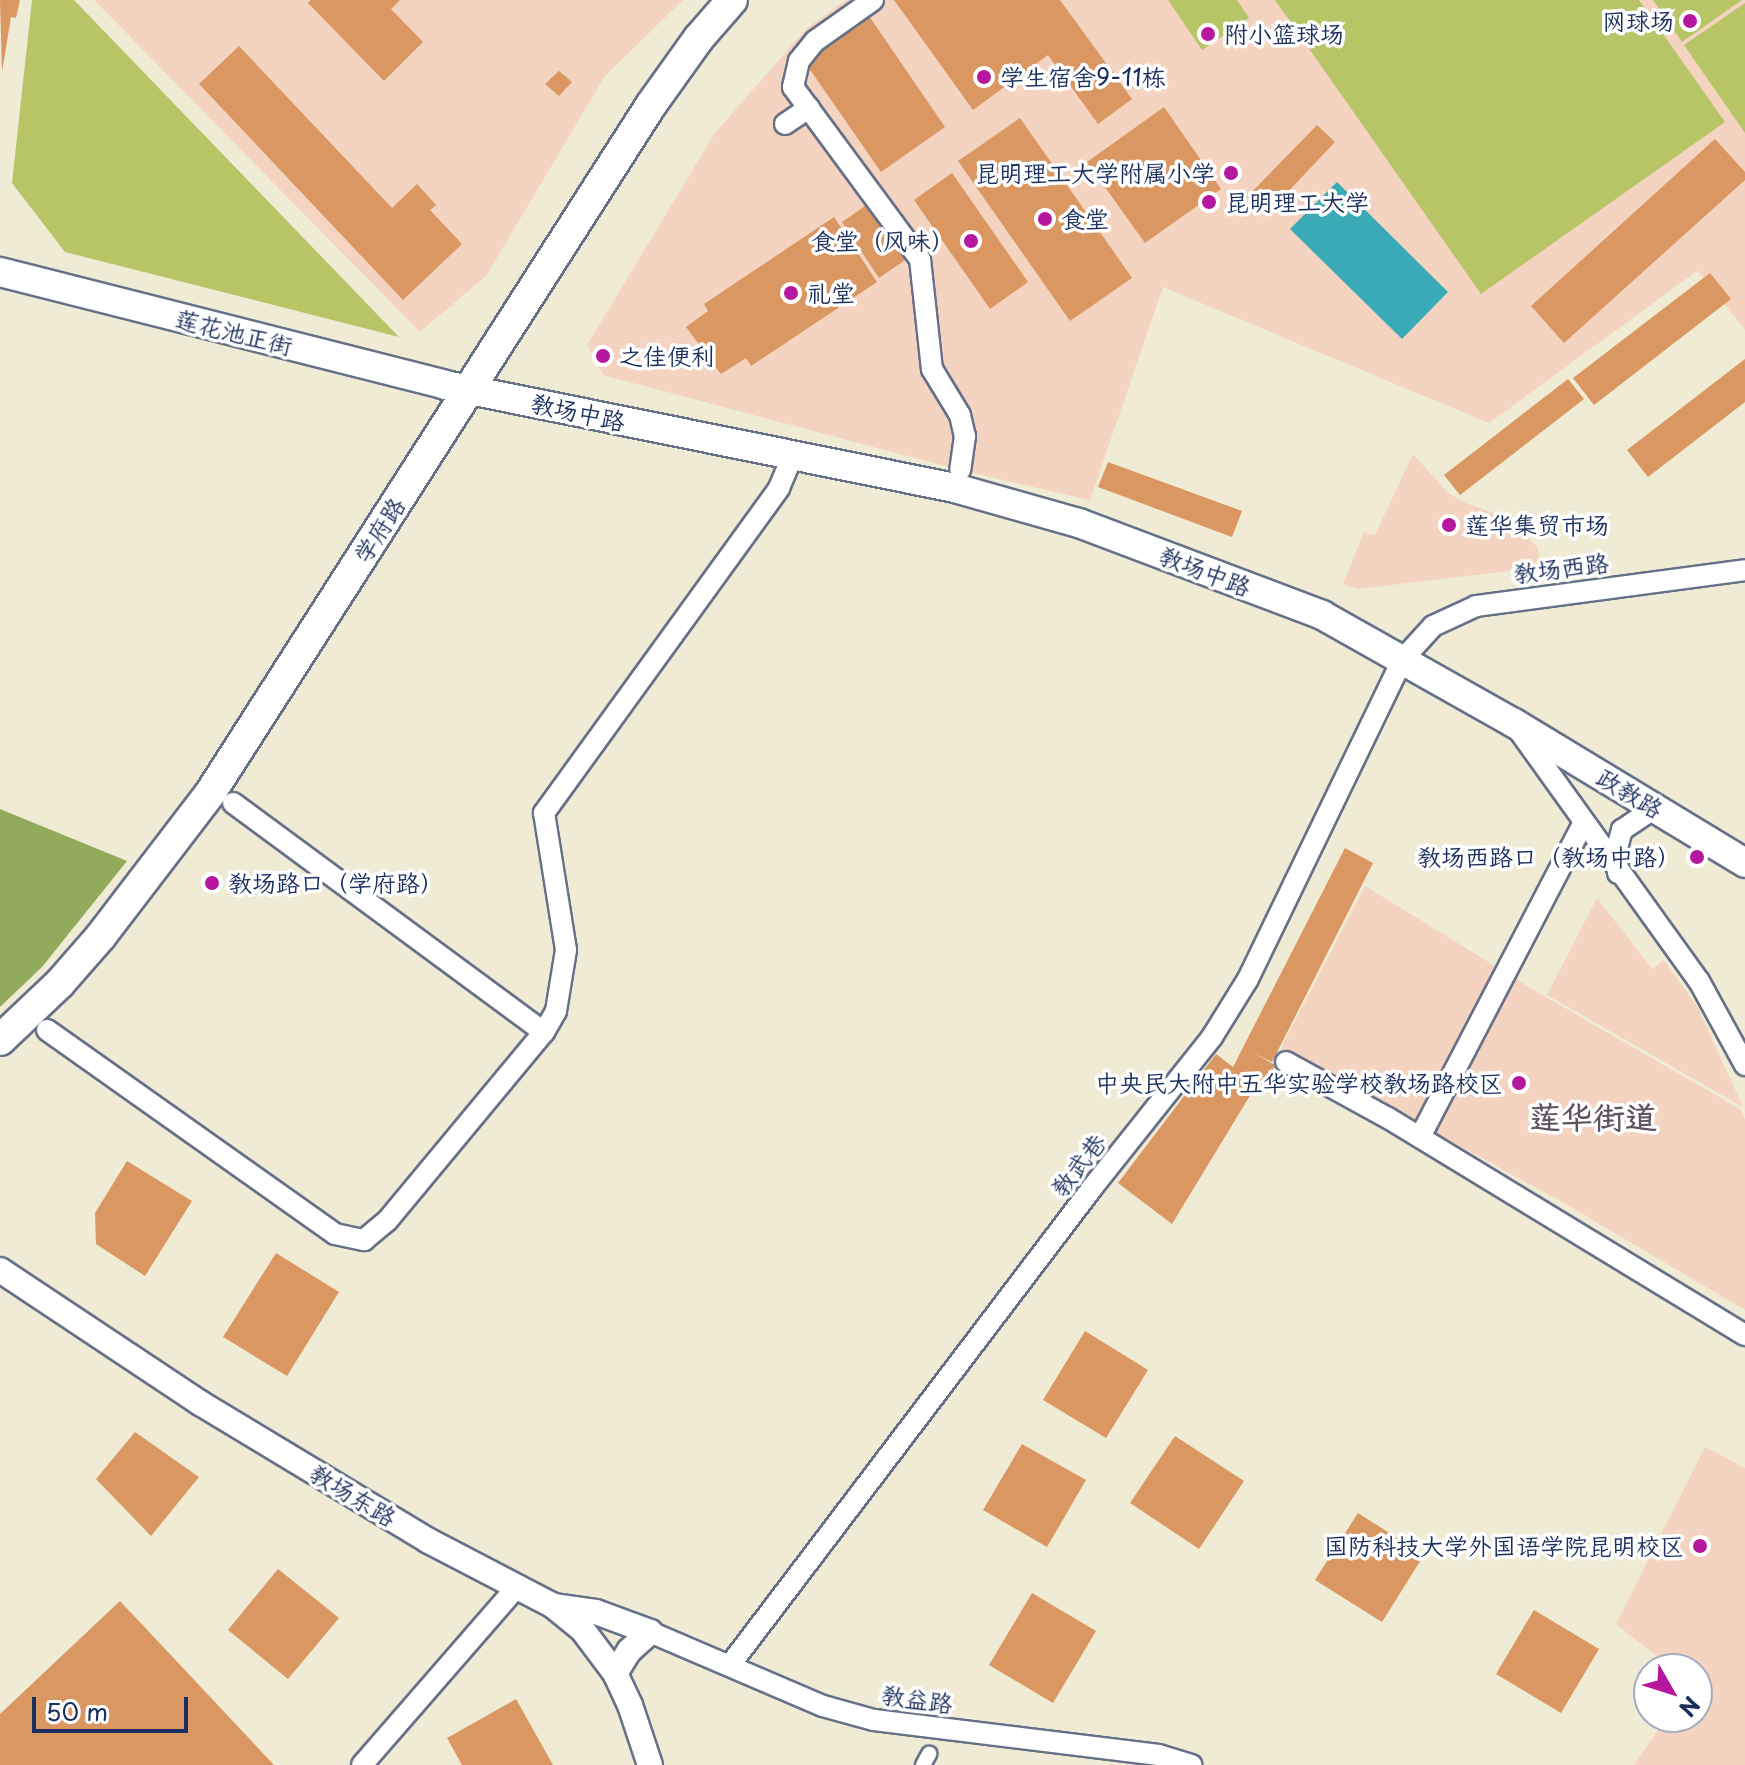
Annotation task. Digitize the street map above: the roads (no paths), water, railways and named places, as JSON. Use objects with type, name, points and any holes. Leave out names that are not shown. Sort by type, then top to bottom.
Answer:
[{"type":"main road","name":"学府路","points":[[0,1040],[60,983],[91,948],[147,881],[204,802],[651,105],[699,38],[732,0]]},
{"type":"main road","name":"莲花池正街","points":[[0,272],[469,389]]},
{"type":"main road","name":"教场中路","points":[[469,389],[955,488],[1079,523],[1322,615],[1514,723]]},
{"type":"main road","name":"政教路","points":[[1514,723],[1745,863]]},
{"type":"street","points":[[873,0],[815,41],[799,61],[793,87],[920,259],[932,369],[960,415],[965,436],[960,470]]},
{"type":"street","points":[[785,124],[809,108]]},
{"type":"street","points":[[47,1030],[335,1234],[364,1240],[387,1221],[544,1032],[556,1011],[566,950],[544,813],[779,488],[793,455]]},
{"type":"street","name":"教场西路","points":[[1403,659],[1433,626],[1476,606],[1745,570]]},
{"type":"street","name":"教武巷","points":[[730,1665],[1084,1199],[1212,1037],[1248,979],[1403,659]]},
{"type":"street","name":"教场中路","points":[[1514,723],[1618,873],[1699,981],[1745,1065]]},
{"type":"street","points":[[233,803],[544,1032]]},
{"type":"street","points":[[1618,873],[1616,852],[1622,830],[1655,808]]},
{"type":"street","points":[[1420,1137],[1583,824]]},
{"type":"street","points":[[1286,1062],[1420,1137],[1745,1335]]},
{"type":"street","name":"教场东路","points":[[0,1270],[200,1403],[427,1540],[552,1605],[582,1629],[615,1673],[630,1705],[650,1765]]},
{"type":"street","points":[[362,1765],[517,1587]]},
{"type":"street","points":[[552,1605],[596,1612],[650,1632],[629,1651],[615,1673]]},
{"type":"street","name":"教益路","points":[[650,1632],[823,1706],[874,1720],[1159,1755],[1192,1765]]},
{"type":"water","points":[[1337,182],[1448,292],[1402,339],[1290,229]]},
{"type":"place","name":"网球场","points":[[1690,21]]},
{"type":"place","name":"附小篮球场","points":[[1208,34]]},
{"type":"place","name":"学生宿舍9-11栋","points":[[984,77]]},
{"type":"place","name":"昆明理工大学附属小学","points":[[1231,173]]},
{"type":"place","name":"昆明理工大学","points":[[1209,202]]},
{"type":"place","name":"食堂","points":[[1045,219]]},
{"type":"place","name":"食堂（风味）","points":[[971,241]]},
{"type":"place","name":"礼堂","points":[[791,293]]},
{"type":"place","name":"之佳便利","points":[[603,356]]},
{"type":"place","name":"莲华集贸市场","points":[[1449,525]]},
{"type":"place","name":"教场西路口（教场中路）","points":[[1697,857]]},
{"type":"place","name":"教场路口（学府路）","points":[[212,883]]},
{"type":"place","name":"中央民大附中五华实验学校教场路校区","points":[[1519,1083]]},
{"type":"place","name":"国防科技大学外国语学院昆明校区","points":[[1700,1546]]},
{"type":"district","name":"莲华街道","points":[[1593,1116]]}]
